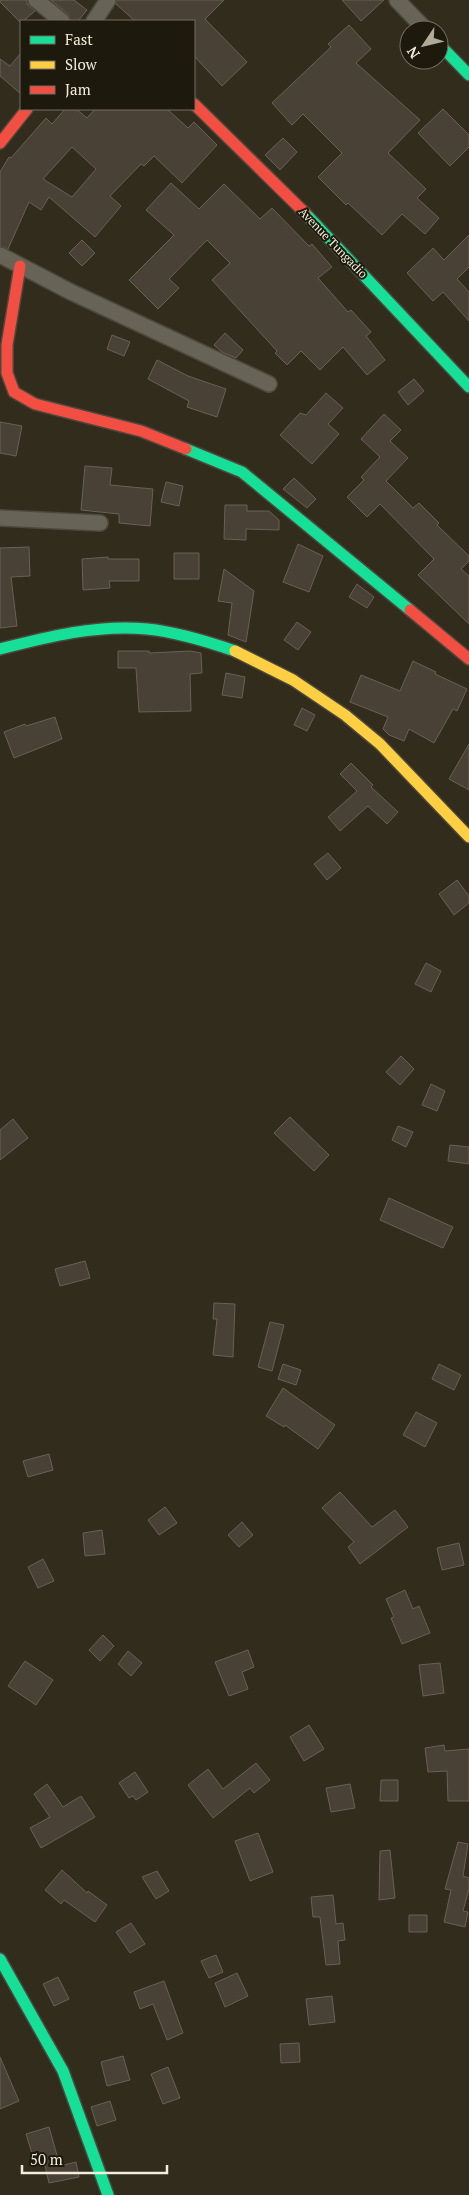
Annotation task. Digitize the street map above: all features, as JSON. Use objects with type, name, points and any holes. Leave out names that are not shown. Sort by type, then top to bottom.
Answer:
[{"type":"street","points":[[36,0],[61,20]]},
{"type":"street","points":[[397,0],[416,20]]},
{"type":"street","points":[[449,54],[469,75]]},
{"type":"street","name":"Avenue Tungadio","points":[[195,105],[308,216],[469,387]]},
{"type":"street","points":[[0,143],[27,110]]},
{"type":"street","points":[[0,255],[71,292],[269,384]]},
{"type":"street","points":[[20,266],[8,345],[7,373],[14,392],[35,404],[141,431],[242,472],[469,659]]},
{"type":"street","points":[[0,518],[100,523]]},
{"type":"street","points":[[0,649],[36,640],[92,631],[145,629],[189,636],[240,654],[293,681],[336,708],[370,734],[469,837]]},
{"type":"street","points":[[0,1959],[63,2071],[108,2195]]},
{"type":"building","points":[[0,0],[27,0],[27,4],[35,11],[24,20],[20,20],[20,22]]},
{"type":"building","points":[[51,0],[74,0],[87,10],[79,20],[71,20],[68,14]]},
{"type":"building","points":[[117,0],[224,0],[205,19],[247,62],[222,86],[195,57],[195,20],[134,20],[116,4]]},
{"type":"building","points":[[342,0],[384,0],[361,21]]},
{"type":"building","points":[[349,25],[371,49],[356,63],[420,120],[388,153],[426,189],[417,198],[439,218],[425,234],[402,214],[382,235],[348,203],[346,205],[318,177],[342,153],[303,114],[292,125],[272,103],[331,47],[328,44]]},
{"type":"building","points":[[20,54],[20,93],[0,76],[0,59],[10,66]]},
{"type":"building","points":[[443,109],[469,135],[469,147],[450,166],[418,133]]},
{"type":"building","points":[[64,110],[77,110],[87,118],[94,110],[168,110],[188,128],[194,122],[217,145],[182,183],[154,156],[144,166],[141,164],[110,196],[121,206],[95,237],[49,197],[41,210],[29,202],[8,249],[0,246],[0,172],[9,157],[11,158],[46,118],[52,124]],"holes":[[[72,147],[96,169],[72,197],[43,179]]]},
{"type":"building","points":[[283,138],[297,152],[280,170],[265,155]]},
{"type":"building","points":[[171,183],[199,209],[224,184],[260,219],[272,208],[309,246],[312,244],[332,267],[318,278],[348,312],[351,310],[371,332],[366,336],[385,360],[367,375],[343,347],[320,370],[301,351],[287,365],[275,353],[277,351],[212,280],[230,263],[207,240],[169,279],[179,288],[158,309],[129,280],[174,235],[146,210]]},
{"type":"building","points":[[469,235],[469,267],[457,279],[469,292],[469,321],[443,292],[433,301],[407,273],[433,248],[444,260]]},
{"type":"building","points":[[82,240],[95,253],[82,266],[69,253]]},
{"type":"building","points":[[225,333],[243,350],[236,358],[222,352],[214,345]]},
{"type":"building","points":[[112,335],[130,342],[124,356],[107,349]]},
{"type":"building","points":[[157,360],[188,376],[226,389],[217,417],[187,407],[189,401],[148,379]]},
{"type":"building","points":[[414,379],[424,391],[408,405],[398,392]]},
{"type":"building","points":[[326,393],[343,408],[328,424],[339,434],[312,464],[280,435],[300,413],[306,415]]},
{"type":"building","points":[[384,414],[401,430],[390,441],[408,458],[386,481],[413,508],[419,503],[439,523],[437,525],[469,556],[469,561],[461,569],[469,576],[469,624],[418,575],[434,559],[380,504],[367,517],[347,497],[364,480],[361,477],[380,457],[361,439]]},
{"type":"building","points":[[0,422],[22,426],[16,456],[0,453]]},
{"type":"building","points":[[85,466],[112,468],[110,485],[153,489],[150,526],[119,523],[119,514],[81,510]]},
{"type":"building","points":[[294,478],[316,499],[307,508],[283,489]]},
{"type":"building","points":[[166,482],[183,486],[179,506],[161,502]]},
{"type":"building","points":[[225,505],[247,505],[247,511],[269,511],[279,520],[279,530],[246,529],[246,540],[224,539]]},
{"type":"building","points":[[298,544],[323,556],[309,592],[283,582]]},
{"type":"building","points":[[29,547],[30,576],[11,577],[17,626],[0,628],[0,548]]},
{"type":"building","points":[[174,553],[199,553],[199,579],[174,579]]},
{"type":"building","points":[[108,557],[108,559],[139,559],[139,581],[109,581],[110,588],[83,590],[82,559]]},
{"type":"building","points":[[224,569],[254,591],[246,642],[228,635],[232,603],[218,601]]},
{"type":"building","points":[[357,584],[374,597],[367,608],[349,597]]},
{"type":"building","points":[[297,622],[311,632],[298,650],[284,640]]},
{"type":"building","points":[[118,651],[149,651],[149,653],[190,651],[201,653],[202,673],[190,674],[191,711],[139,712],[136,668],[118,668]]},
{"type":"building","points":[[413,661],[467,689],[457,711],[453,709],[434,743],[409,729],[404,741],[389,735],[383,729],[388,717],[350,702],[361,675],[400,691]]},
{"type":"building","points":[[226,673],[245,677],[242,698],[222,695]]},
{"type":"building","points":[[302,708],[315,715],[307,731],[294,725]]},
{"type":"building","points":[[55,717],[62,739],[14,758],[4,732],[25,724],[26,726]]},
{"type":"building","points":[[469,744],[469,790],[449,779]]},
{"type":"building","points":[[351,763],[373,785],[371,787],[398,812],[387,824],[368,806],[340,831],[328,817],[357,791],[340,774]]},
{"type":"building","points":[[328,853],[341,868],[327,880],[314,864]]},
{"type":"building","points":[[457,880],[469,896],[469,903],[454,915],[439,894]]},
{"type":"building","points":[[426,963],[441,971],[431,992],[415,984]]},
{"type":"building","points":[[401,1056],[414,1069],[400,1085],[386,1072]]},
{"type":"building","points":[[431,1084],[445,1091],[437,1111],[422,1105]]},
{"type":"building","points":[[290,1117],[329,1155],[314,1171],[274,1133]]},
{"type":"building","points":[[13,1119],[28,1138],[0,1160],[0,1130]]},
{"type":"building","points":[[398,1126],[413,1132],[406,1147],[392,1140]]},
{"type":"building","points":[[450,1145],[469,1147],[469,1164],[448,1161]]},
{"type":"building","points":[[389,1198],[453,1227],[443,1248],[380,1220]]},
{"type":"building","points":[[85,1261],[90,1278],[60,1286],[55,1269]]},
{"type":"building","points":[[214,1303],[235,1304],[233,1357],[213,1355],[217,1319],[213,1319]]},
{"type":"building","points":[[270,1322],[284,1325],[272,1371],[258,1367]]},
{"type":"building","points":[[283,1364],[301,1370],[296,1385],[278,1379]]},
{"type":"building","points":[[439,1364],[461,1375],[454,1390],[432,1379]]},
{"type":"building","points":[[283,1388],[335,1425],[318,1449],[285,1425],[284,1427],[266,1416]]},
{"type":"building","points":[[416,1412],[437,1423],[425,1447],[403,1435]]},
{"type":"building","points":[[49,1454],[53,1470],[28,1477],[23,1461]]},
{"type":"building","points":[[340,1492],[372,1527],[395,1510],[408,1527],[360,1564],[348,1547],[354,1542],[322,1508]]},
{"type":"building","points":[[165,1507],[177,1523],[159,1535],[148,1520]]},
{"type":"building","points":[[242,1522],[253,1535],[239,1547],[228,1535]]},
{"type":"building","points":[[102,1530],[105,1554],[85,1556],[83,1533]]},
{"type":"building","points":[[459,1543],[464,1565],[442,1570],[437,1548]]},
{"type":"building","points":[[43,1559],[54,1581],[38,1588],[28,1567]]},
{"type":"building","points":[[405,1590],[413,1609],[419,1606],[430,1633],[402,1644],[391,1618],[394,1617],[386,1599]]},
{"type":"building","points":[[103,1635],[114,1646],[100,1661],[89,1650]]},
{"type":"building","points":[[248,1650],[254,1667],[242,1672],[248,1689],[229,1696],[215,1662]]},
{"type":"building","points":[[128,1651],[142,1663],[131,1676],[118,1664]]},
{"type":"building","points":[[25,1661],[53,1680],[36,1705],[8,1686]]},
{"type":"building","points":[[440,1663],[444,1693],[423,1696],[419,1665]]},
{"type":"building","points":[[309,1725],[324,1749],[304,1761],[290,1737]]},
{"type":"building","points":[[444,1745],[445,1751],[469,1749],[469,1801],[448,1801],[447,1771],[428,1772],[425,1748]]},
{"type":"building","points":[[256,1763],[270,1780],[254,1793],[250,1788],[213,1818],[188,1785],[208,1769],[223,1789]]},
{"type":"building","points":[[135,1772],[148,1792],[136,1800],[133,1796],[129,1798],[119,1783]]},
{"type":"building","points":[[381,1780],[398,1780],[398,1801],[380,1801]]},
{"type":"building","points":[[47,1784],[63,1807],[81,1796],[95,1817],[41,1848],[30,1828],[50,1817],[34,1794]]},
{"type":"building","points":[[350,1784],[355,1808],[331,1812],[326,1788]]},
{"type":"building","points":[[258,1833],[273,1872],[250,1881],[235,1841]]},
{"type":"building","points":[[458,1842],[468,1844],[463,1876],[469,1878],[469,1889],[463,1911],[468,1912],[465,1927],[444,1922],[451,1890],[445,1889]]},
{"type":"building","points":[[390,1850],[395,1898],[379,1900],[380,1851]]},
{"type":"building","points":[[62,1870],[87,1893],[88,1891],[107,1905],[95,1922],[64,1900],[61,1904],[45,1890]]},
{"type":"building","points":[[157,1871],[169,1891],[156,1899],[142,1877]]},
{"type":"building","points":[[333,1895],[336,1924],[343,1923],[345,1940],[338,1941],[340,1964],[326,1965],[320,1917],[313,1917],[311,1897]]},
{"type":"building","points":[[409,1915],[427,1915],[427,1932],[409,1932]]},
{"type":"building","points":[[131,1923],[145,1944],[130,1953],[116,1932]]},
{"type":"building","points":[[216,1955],[223,1972],[209,1978],[201,1961]]},
{"type":"building","points":[[237,1973],[248,1996],[225,2007],[215,1983]]},
{"type":"building","points":[[58,1977],[69,1999],[54,2006],[43,1984]]},
{"type":"building","points":[[164,1981],[183,2033],[167,2040],[153,2004],[140,2009],[134,1992]]},
{"type":"building","points":[[332,1996],[335,2022],[309,2025],[306,1999]]},
{"type":"building","points":[[299,2043],[300,2062],[281,2063],[280,2044]]},
{"type":"building","points":[[123,2056],[130,2080],[107,2086],[101,2062]]},
{"type":"building","points":[[0,2057],[19,2101],[0,2109]]},
{"type":"building","points":[[168,2067],[180,2098],[163,2104],[151,2074]]},
{"type":"building","points":[[110,2101],[116,2120],[97,2126],[91,2107]]},
{"type":"building","points":[[49,2127],[60,2166],[76,2162],[79,2177],[49,2183],[43,2157],[34,2160],[26,2134]]},
{"type":"traffic: fast","points":[[449,54],[469,75]]},
{"type":"traffic: fast","points":[[305,213],[469,387]]},
{"type":"traffic: fast","points":[[186,449],[242,472],[410,610]]},
{"type":"traffic: fast","points":[[0,649],[91,630],[129,628],[158,630],[202,640],[235,651]]},
{"type":"traffic: fast","points":[[0,1959],[63,2071],[108,2195]]},
{"type":"traffic: slow","points":[[235,651],[293,680],[345,715],[380,744],[469,837]]},
{"type":"traffic: jam","points":[[195,105],[305,213]]},
{"type":"traffic: jam","points":[[0,143],[26,110]]},
{"type":"traffic: jam","points":[[20,266],[7,345],[7,373],[14,392],[35,404],[141,431],[186,449]]},
{"type":"traffic: jam","points":[[410,610],[469,659]]}]
